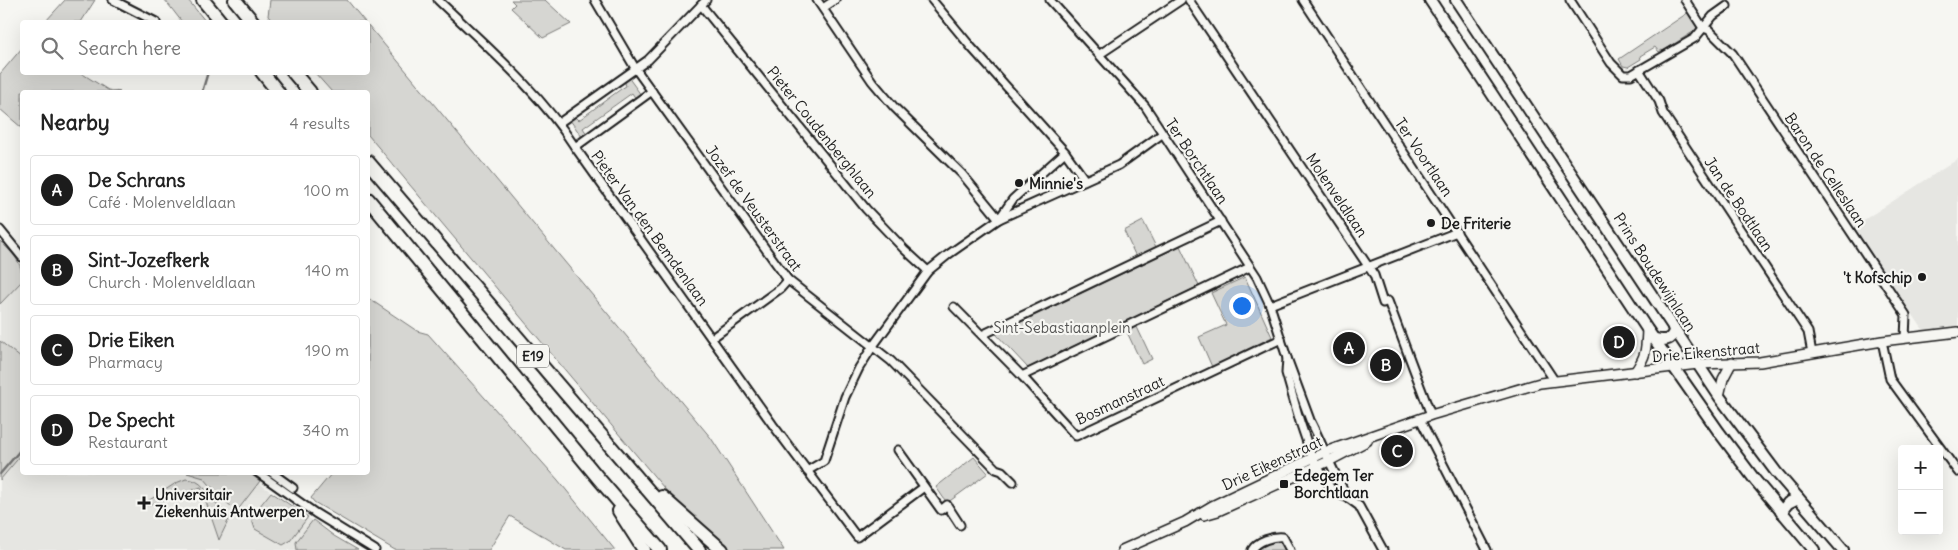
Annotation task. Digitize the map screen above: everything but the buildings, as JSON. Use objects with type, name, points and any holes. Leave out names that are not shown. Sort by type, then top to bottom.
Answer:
[{"type":"highway","points":[[203,0],[218,20]]},
{"type":"highway","points":[[235,0],[251,20]]},
{"type":"highway","points":[[264,75],[276,90]]},
{"type":"highway","points":[[296,75],[308,90]]},
{"type":"highway","name":"E19","points":[[370,164],[699,550]]},
{"type":"highway","name":"E19","points":[[370,201],[660,550]]},
{"type":"highway","points":[[600,479],[644,550]]},
{"type":"highway","points":[[642,482],[670,503],[722,550]]},
{"type":"main road","points":[[1430,0],[1718,432],[1780,512],[1814,550]]},
{"type":"main road","name":"Prins Boudewijnlaan","points":[[1456,0],[1719,396],[1798,498],[1843,550]]},
{"type":"main road","points":[[1655,339],[1666,340],[1670,338],[1674,331],[1673,327]]},
{"type":"main road","points":[[1780,512],[1788,503],[1798,498]]},
{"type":"street","points":[[113,0],[152,20]]},
{"type":"street","name":"Pieter Van den Bemdenlaan","points":[[438,0],[536,95],[559,123],[807,471],[857,537],[924,487]]},
{"type":"street","name":"Jozef de Veusterstraat","points":[[595,0],[635,68],[788,280],[892,361],[996,469],[1002,471],[1013,482]]},
{"type":"street","points":[[817,0],[872,81],[894,107],[962,174],[999,219]]},
{"type":"street","points":[[822,8],[835,0]]},
{"type":"street","points":[[932,0],[971,47],[1065,152],[1085,180]]},
{"type":"street","name":"Ter Borchtlaan","points":[[1050,0],[1145,106],[1257,277],[1270,305],[1287,358],[1329,462],[1348,498]]},
{"type":"street","points":[[1100,54],[1181,0]]},
{"type":"street","name":"Molenveldlaan","points":[[1189,0],[1374,274],[1383,303],[1388,301],[1431,415]]},
{"type":"street","name":"Ter Voortlaan","points":[[1303,0],[1554,380]]},
{"type":"street","points":[[1570,0],[1616,68],[1623,75],[1631,75],[1695,38],[1713,16],[1727,6]]},
{"type":"street","name":"Baron de Celleslaan","points":[[1685,0],[1703,28],[1710,30],[1733,54],[1906,315],[1906,338]]},
{"type":"street","points":[[559,123],[648,60],[703,3]]},
{"type":"street","name":"Pieter Coudenberghlaan","points":[[703,3],[866,209],[928,271]]},
{"type":"street","name":"Jan de Bodtlaan","points":[[1639,70],[1659,101],[1663,114],[1808,332],[1812,353]]},
{"type":"street","points":[[575,147],[652,91]]},
{"type":"street","points":[[807,471],[824,461],[844,397],[873,346],[928,271],[999,219],[1119,165],[1162,134]]},
{"type":"street","points":[[999,219],[1013,199],[1065,152]]},
{"type":"street","points":[[982,335],[1221,222]]},
{"type":"street","points":[[0,230],[20,255]]},
{"type":"street","points":[[1270,305],[1457,232]]},
{"type":"street","points":[[1022,376],[1250,267]]},
{"type":"street","points":[[712,338],[782,288],[788,280]]},
{"type":"street","name":"Bosmanstraat","points":[[954,307],[1022,376],[1076,436],[1281,339]]},
{"type":"street","points":[[1634,372],[1644,360],[1648,329]]},
{"type":"street","name":"Drie Eikenstraat","points":[[1185,522],[1212,506],[1312,457],[1431,415],[1540,383],[1698,364],[1760,362],[1882,341],[1958,332]]},
{"type":"street","points":[[1882,341],[1890,379],[1958,472]]},
{"type":"street","name":"Ter Borchtlaan","points":[[1287,358],[1286,373],[1312,457],[1333,492],[1348,498]]},
{"type":"street","points":[[1719,396],[1732,362]]},
{"type":"street","points":[[1420,420],[1487,550]]},
{"type":"street","name":"Drie Eikenstraat","points":[[1122,550],[1185,522],[1218,511],[1318,467],[1373,436]]},
{"type":"street","points":[[898,450],[941,510],[947,505],[960,525]]},
{"type":"street","points":[[261,475],[326,520],[375,550]]},
{"type":"street","points":[[275,475],[293,488]]},
{"type":"street","points":[[272,484],[278,477]]},
{"type":"street","points":[[1348,498],[1360,506],[1383,550]]},
{"type":"street","points":[[1252,550],[1254,545],[1276,536],[1283,537],[1290,550]]},
{"type":"shaded area","name":"'t Kofschip","points":[[1958,159],[1958,326],[1924,331],[1853,227]]},
{"type":"shaded area","name":"Universitair Ziekenhuis Antwerpen","points":[[0,238],[20,263],[20,475],[247,475],[334,536],[358,550],[0,550]]},
{"type":"green space","points":[[65,0],[95,0],[82,20],[47,20]]},
{"type":"green space","points":[[165,0],[188,0],[204,20],[180,20]]},
{"type":"green space","points":[[270,0],[347,0],[363,20],[271,20],[268,16]]},
{"type":"green space","points":[[511,0],[545,0],[571,24],[543,38],[511,8],[515,4]]},
{"type":"green space","points":[[1689,12],[1698,25],[1696,30],[1663,51],[1659,52],[1655,47],[1640,56],[1641,59],[1628,67],[1623,66],[1619,59]]},
{"type":"green space","points":[[370,27],[711,438],[784,550],[717,550],[700,523],[669,494],[370,137],[370,90],[330,90],[317,75],[370,75]]},
{"type":"green space","points":[[20,50],[20,75],[84,75],[108,90],[20,90],[20,126],[0,109],[0,74]]},
{"type":"green space","points":[[628,77],[641,95],[636,99],[632,93],[583,128],[587,134],[582,137],[570,120],[575,116],[579,120],[626,86],[624,80]]},
{"type":"green space","points":[[1143,221],[1157,249],[1137,259],[1124,231]]},
{"type":"green space","points":[[0,241],[19,263],[20,283],[0,304]]},
{"type":"green space","name":"Sint-Sebastiaanplein","points":[[1180,246],[1199,286],[1028,368],[996,334]]},
{"type":"green space","points":[[1245,277],[1272,337],[1212,367],[1199,337],[1226,325],[1211,293]]},
{"type":"green space","points":[[370,299],[417,331],[428,334],[558,480],[615,550],[566,550],[510,516],[489,550],[395,550],[314,502],[311,498],[330,475],[370,475]]},
{"type":"green space","points":[[1136,325],[1152,359],[1142,364],[1126,330]]},
{"type":"green space","points":[[0,341],[20,357],[20,456],[0,480]]},
{"type":"green space","points":[[974,457],[988,473],[947,503],[936,487]]},
{"type":"green space","points":[[194,475],[252,475],[260,481],[237,511],[221,498],[204,478]]},
{"type":"green space","points":[[186,479],[200,484],[230,517],[219,540],[201,487],[146,506],[148,501],[176,483]]},
{"type":"green space","points":[[271,492],[308,517],[290,541],[283,545],[255,529],[251,517]]},
{"type":"green space","points":[[313,520],[334,536],[358,550],[297,550],[296,542]]},
{"type":"green space","points":[[1280,541],[1287,550],[1256,550],[1267,544]]},
{"type":"waterway","points":[[203,90],[207,75]]},
{"type":"waterway","points":[[0,474],[20,450]]},
{"type":"place","name":"Minnie's","points":[[1019,183]]},
{"type":"place","name":"De Friterie","points":[[1431,223]]},
{"type":"place","name":"'t Kofschip","points":[[1922,277]]},
{"type":"place","name":"De Specht","points":[[1619,342]]},
{"type":"place","name":"De Schrans","points":[[1349,348]]},
{"type":"place","name":"Sint-Jozefkerk","points":[[1386,365]]},
{"type":"place","name":"Drie Eiken","points":[[1397,451]]},
{"type":"place","name":"Edegem Ter Borchtlaan","points":[[1284,484]]},
{"type":"place","name":"Universitair Ziekenhuis Antwerpen","points":[[144,503]]}]
